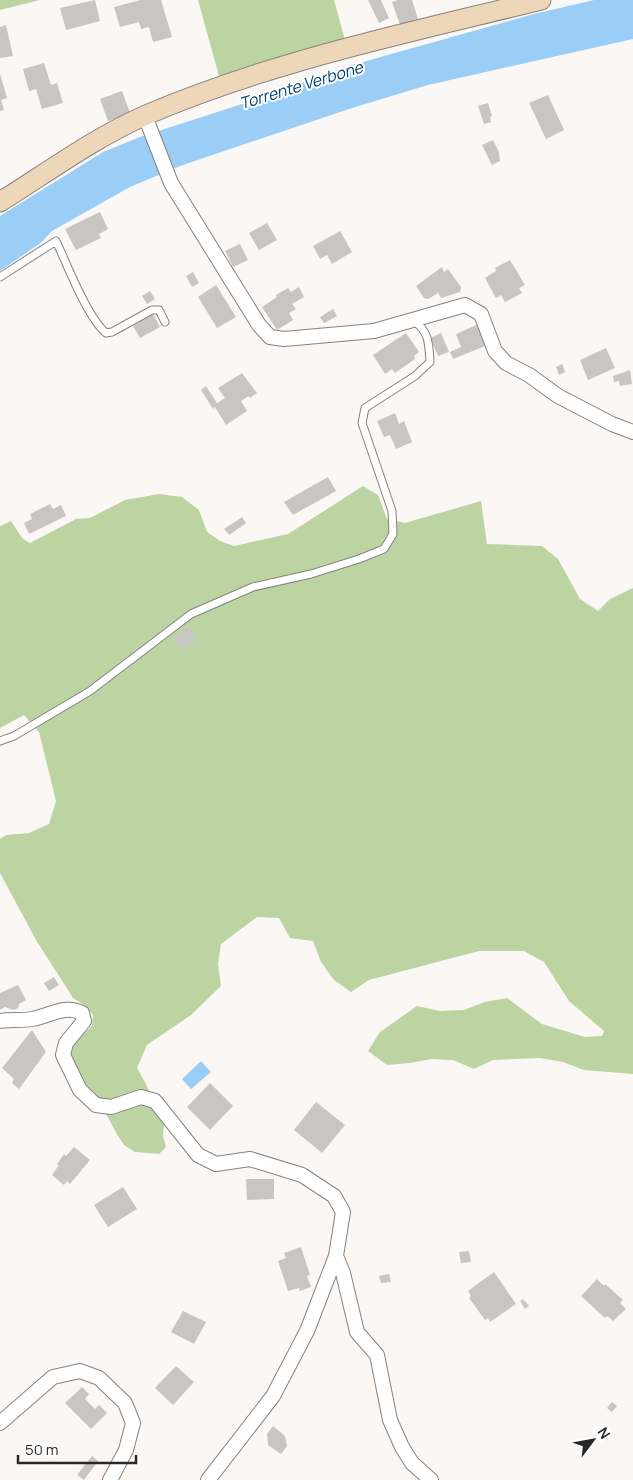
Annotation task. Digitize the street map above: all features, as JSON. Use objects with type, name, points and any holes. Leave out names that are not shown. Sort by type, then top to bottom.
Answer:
[{"type":"main road","points":[[0,202],[89,146],[283,65],[541,0]]},
{"type":"street","points":[[147,123],[171,183],[258,325],[270,336],[284,339],[374,331],[465,305],[482,314],[495,351],[506,363],[530,376],[558,396],[612,424],[633,432]]},
{"type":"street","points":[[0,1021],[32,1019],[60,1009],[75,1010],[82,1013],[84,1021],[66,1043],[62,1055],[80,1090],[96,1106],[111,1107],[141,1097],[156,1101],[198,1154],[216,1164],[250,1159],[302,1175],[334,1196],[343,1212],[336,1256],[306,1331],[273,1396],[208,1480]]},
{"type":"street","points":[[336,1256],[357,1332],[377,1355],[390,1420],[402,1448],[412,1463],[431,1480]]},
{"type":"street","points":[[0,1422],[53,1377],[80,1370],[100,1378],[125,1403],[133,1423],[126,1450],[110,1480]]},
{"type":"lane","points":[[0,277],[56,241],[89,310],[98,326],[106,332],[112,332],[152,310],[159,310],[165,322]]},
{"type":"lane","points":[[0,742],[14,736],[90,691],[191,614],[253,587],[311,574],[384,549],[394,534],[392,511],[362,423],[364,408],[415,376],[430,362],[429,344],[423,327],[413,320]]},
{"type":"green space","points":[[0,0],[40,0],[0,10]]},
{"type":"green space","points":[[198,0],[334,0],[345,40],[219,76]]},
{"type":"green space","points":[[363,486],[378,495],[387,519],[405,523],[481,501],[487,544],[542,546],[558,559],[580,599],[598,611],[610,599],[633,588],[633,1074],[584,1070],[563,1062],[540,1058],[493,1060],[474,1069],[453,1060],[431,1059],[387,1065],[368,1051],[380,1032],[417,1006],[440,1011],[464,1010],[485,1002],[507,998],[542,1024],[585,1037],[602,1036],[604,1031],[569,1001],[544,962],[524,951],[479,951],[369,980],[351,992],[334,980],[321,962],[313,941],[290,938],[279,918],[257,917],[221,944],[218,964],[221,986],[191,1015],[147,1045],[137,1068],[164,1125],[163,1136],[166,1147],[159,1154],[135,1152],[124,1145],[97,1097],[79,1077],[73,1065],[71,1053],[74,1042],[92,1026],[93,1015],[86,1006],[73,998],[36,940],[0,873],[0,839],[6,835],[29,833],[49,824],[56,801],[39,732],[24,715],[0,728],[0,526],[11,521],[22,538],[30,543],[76,519],[90,518],[125,500],[159,494],[182,497],[199,510],[207,532],[220,541],[234,546],[288,534]]},
{"type":"water","name":"Torrente Verbone","points":[[594,0],[633,0],[633,39],[428,85],[352,108],[180,166],[130,187],[52,231],[42,242],[0,271],[0,216],[103,152],[140,137],[267,96],[345,67],[534,14]]},
{"type":"water","points":[[201,1061],[211,1072],[191,1089],[182,1079]]},
{"type":"building","points":[[95,0],[100,21],[66,30],[60,8]]},
{"type":"building","points":[[141,0],[161,0],[172,37],[153,42],[149,27],[141,29],[139,22],[120,27],[114,7]]},
{"type":"building","points":[[368,0],[381,0],[389,18],[379,23]]},
{"type":"building","points":[[412,0],[418,19],[400,25],[392,2]]},
{"type":"building","points":[[6,25],[13,56],[0,58],[0,27]]},
{"type":"building","points":[[44,63],[51,85],[57,83],[63,103],[42,109],[36,89],[29,91],[23,69]]},
{"type":"building","points":[[0,74],[7,98],[1,100],[4,110],[0,111]]},
{"type":"building","points":[[122,91],[130,113],[108,121],[100,99]]},
{"type":"building","points":[[548,95],[564,130],[546,139],[529,103]]},
{"type":"building","points":[[488,103],[492,116],[490,117],[491,122],[484,124],[478,106]]},
{"type":"building","points":[[493,140],[499,152],[500,161],[492,165],[482,145]]},
{"type":"building","points":[[100,212],[108,229],[99,234],[101,238],[76,250],[65,229]]},
{"type":"building","points":[[267,223],[277,240],[259,250],[249,233]]},
{"type":"building","points":[[340,231],[352,252],[332,264],[327,255],[320,259],[313,246]]},
{"type":"building","points":[[240,244],[248,260],[233,267],[225,251]]},
{"type":"building","points":[[510,260],[525,285],[519,288],[522,293],[505,302],[501,295],[496,298],[485,278],[496,271],[495,268]]},
{"type":"building","points":[[442,267],[444,272],[448,269],[461,287],[460,292],[441,298],[438,293],[428,299],[424,298],[416,286]]},
{"type":"building","points":[[193,272],[199,283],[192,287],[186,276]]},
{"type":"building","points":[[216,285],[236,317],[217,328],[198,297]]},
{"type":"building","points":[[299,287],[304,297],[292,304],[296,309],[289,313],[293,320],[277,330],[262,307],[288,288],[291,292]]},
{"type":"building","points":[[150,291],[155,299],[147,304],[142,296]]},
{"type":"building","points":[[333,309],[337,316],[324,323],[320,317]]},
{"type":"building","points":[[153,314],[160,327],[140,338],[133,326]]},
{"type":"building","points":[[481,323],[490,344],[453,359],[450,352],[461,347],[456,334]]},
{"type":"building","points":[[406,333],[419,352],[414,356],[415,359],[395,373],[392,369],[385,374],[373,355]]},
{"type":"building","points":[[441,333],[449,352],[438,356],[430,338]]},
{"type":"building","points":[[606,348],[615,368],[588,380],[580,360]]},
{"type":"building","points":[[562,364],[565,372],[559,375],[556,367]]},
{"type":"building","points":[[630,370],[632,384],[620,386],[619,381],[614,382],[613,376]]},
{"type":"building","points":[[242,373],[257,393],[241,401],[247,411],[226,425],[215,407],[213,409],[201,390],[206,386],[217,403],[225,398],[218,388]]},
{"type":"building","points":[[395,413],[399,424],[404,421],[412,442],[396,449],[390,435],[384,437],[377,421]]},
{"type":"building","points":[[328,477],[336,491],[293,515],[284,502]]},
{"type":"building","points":[[50,504],[53,509],[61,505],[66,516],[29,534],[24,523],[32,519],[30,514]]},
{"type":"building","points":[[242,517],[246,523],[229,535],[224,529]]},
{"type":"building","points":[[189,627],[197,641],[181,650],[173,637]]},
{"type":"building","points":[[54,977],[59,985],[49,991],[44,983]]},
{"type":"building","points":[[18,985],[26,1000],[13,1010],[5,1007],[0,1010],[0,993]]},
{"type":"building","points":[[32,1030],[46,1052],[19,1089],[12,1083],[14,1079],[2,1068]]},
{"type":"building","points":[[210,1083],[233,1106],[210,1130],[187,1107]]},
{"type":"building","points":[[316,1102],[345,1125],[322,1153],[294,1130]]},
{"type":"building","points":[[74,1147],[90,1160],[70,1184],[67,1181],[64,1185],[52,1175],[64,1154],[66,1156]]},
{"type":"building","points":[[246,1179],[274,1179],[274,1199],[247,1200]]},
{"type":"building","points":[[123,1187],[137,1209],[108,1227],[94,1205]]},
{"type":"building","points":[[301,1247],[310,1275],[307,1276],[311,1287],[300,1291],[299,1288],[288,1291],[278,1261],[286,1258],[284,1253]]},
{"type":"building","points":[[469,1251],[471,1262],[461,1263],[459,1252]]},
{"type":"building","points":[[494,1272],[516,1304],[490,1322],[488,1318],[485,1320],[469,1298],[471,1296],[468,1291]]},
{"type":"building","points":[[389,1274],[391,1282],[381,1283],[379,1276]]},
{"type":"building","points":[[597,1279],[623,1300],[620,1303],[626,1309],[613,1321],[607,1316],[605,1318],[581,1296]]},
{"type":"building","points":[[523,1299],[529,1306],[525,1309],[520,1301]]},
{"type":"building","points":[[183,1311],[206,1322],[194,1344],[171,1332]]},
{"type":"building","points":[[176,1366],[194,1382],[173,1405],[155,1388]]},
{"type":"building","points":[[82,1387],[89,1394],[85,1399],[95,1409],[99,1405],[107,1413],[91,1429],[65,1403]]},
{"type":"building","points":[[612,1402],[617,1406],[612,1412],[607,1408]]},
{"type":"building","points":[[273,1426],[285,1436],[287,1446],[281,1454],[268,1445],[267,1434]]},
{"type":"building","points":[[92,1456],[98,1461],[84,1480],[77,1475]]}]
